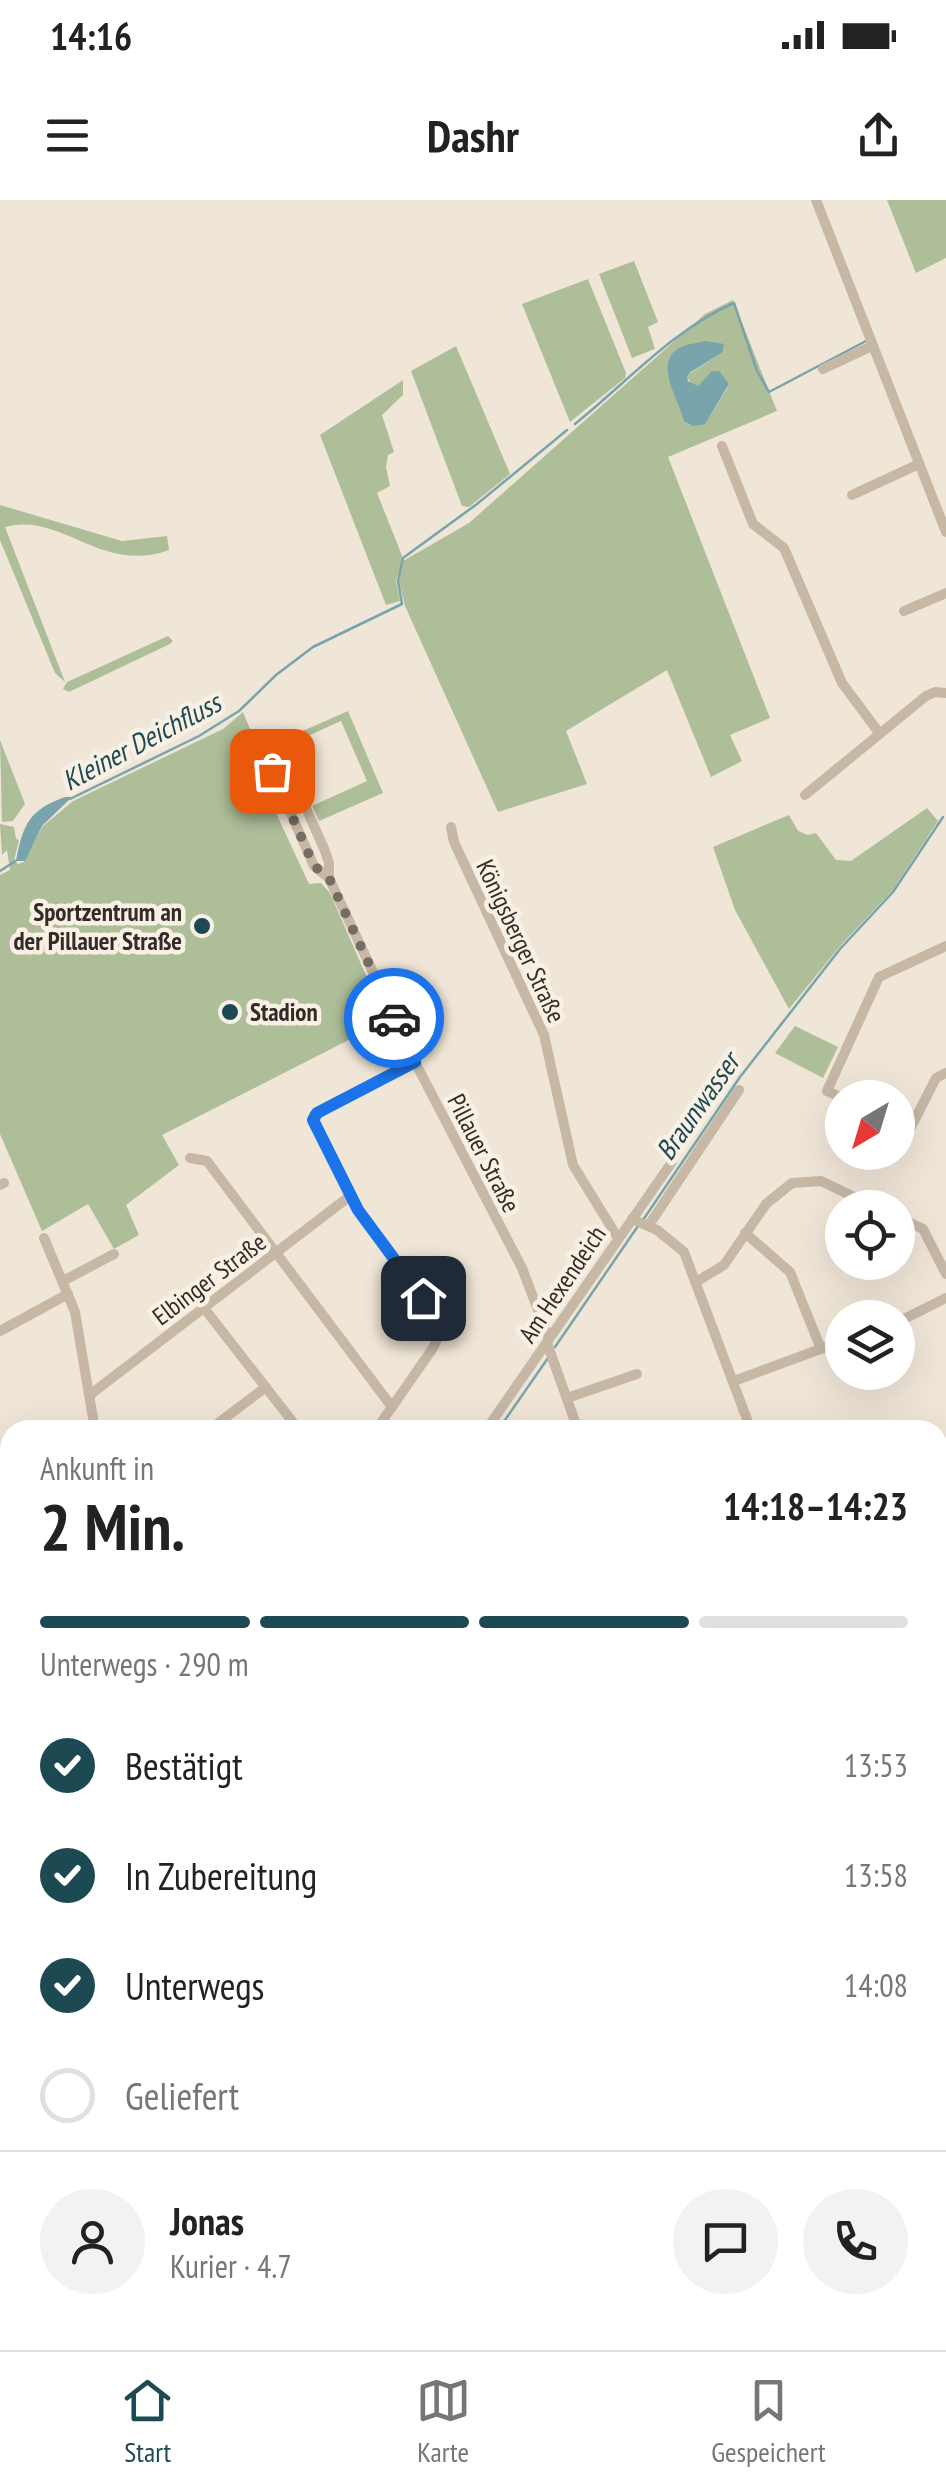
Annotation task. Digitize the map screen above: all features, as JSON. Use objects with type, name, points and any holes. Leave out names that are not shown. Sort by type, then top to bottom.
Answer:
[{"type":"street","points":[[816,200],[946,532]]},
{"type":"street","points":[[822,370],[870,341]]},
{"type":"street","points":[[722,446],[754,524],[784,548],[842,683],[880,734]]},
{"type":"street","points":[[852,495],[918,464]]},
{"type":"street","points":[[904,611],[946,593]]},
{"type":"street","points":[[805,794],[926,696],[946,693]]},
{"type":"street","name":"Pillauer Straße","points":[[329,878],[330,863],[287,765],[283,758],[276,760],[270,764],[272,771],[314,866],[329,878],[415,1062],[522,1268],[575,1420]]},
{"type":"street","name":"Königsberger Straße","points":[[451,826],[454,842],[544,1035],[573,1164],[618,1238]]},
{"type":"street","points":[[832,1080],[879,977],[946,946]]},
{"type":"street","points":[[383,1420],[441,1335],[443,1326],[350,1196],[314,1115],[415,1062]]},
{"type":"street","points":[[915,1118],[936,1078],[946,1073]]},
{"type":"street","points":[[649,1225],[738,1090]]},
{"type":"street","points":[[190,1158],[207,1161],[392,1407]]},
{"type":"street","name":"Am Hexendeich","points":[[494,1420],[549,1346],[672,1162]]},
{"type":"street","points":[[696,1282],[720,1269],[773,1195],[800,1180],[822,1181],[840,1190]]},
{"type":"street","name":"Elbinger Straße","points":[[91,1394],[350,1196]]},
{"type":"street","points":[[634,1219],[649,1225],[684,1252],[748,1420]]},
{"type":"street","points":[[915,1226],[923,1230],[946,1274]]},
{"type":"street","points":[[745,1234],[790,1272],[821,1349]]},
{"type":"street","points":[[44,1238],[64,1281],[80,1333],[94,1420]]},
{"type":"street","points":[[64,1281],[114,1254]]},
{"type":"street","points":[[0,1331],[68,1294]]},
{"type":"street","points":[[915,1314],[946,1298]]},
{"type":"street","points":[[204,1308],[291,1420]]},
{"type":"street","points":[[734,1381],[825,1347]]},
{"type":"street","points":[[567,1398],[637,1374]]},
{"type":"street","points":[[221,1420],[266,1387]]},
{"type":"green space","points":[[887,200],[946,200],[946,258],[916,273]]},
{"type":"green space","points":[[634,261],[658,322],[648,327],[655,349],[632,358],[599,274]]},
{"type":"green space","points":[[588,279],[626,373],[625,378],[570,422],[522,304]]},
{"type":"green space","points":[[733,300],[777,411],[668,457],[770,718],[730,735],[742,761],[711,777],[667,670],[566,731],[587,784],[498,812],[405,606],[399,581],[403,561],[469,523],[705,314]],"holes":[[[724,344],[723,352],[686,376],[694,387],[702,385],[707,377],[728,387],[709,417],[684,421],[680,405],[680,347]]]},
{"type":"green space","points":[[456,346],[510,474],[469,507],[462,506],[411,371]]},
{"type":"green space","points":[[403,380],[403,395],[382,415],[394,452],[388,455],[386,467],[390,486],[377,493],[403,558],[396,581],[400,601],[386,605],[320,435]]},
{"type":"green space","points":[[0,505],[122,541],[167,536],[169,550],[145,556],[123,555],[45,527],[5,527],[65,682],[55,673],[0,540]]},
{"type":"green space","points":[[168,636],[173,641],[170,644],[69,692],[63,689],[67,682]]},
{"type":"green space","points":[[348,711],[383,793],[319,821],[312,806],[367,781],[341,721],[272,752],[269,746]]},
{"type":"green space","name":"Sportzentrum an der Pillauer Straße","points":[[243,712],[260,753],[255,768],[261,781],[309,884],[321,883],[330,893],[386,1021],[162,1135],[179,1165],[126,1205],[139,1235],[114,1249],[88,1204],[42,1231],[0,1134],[0,875],[10,870],[7,850],[2,855],[0,824],[14,827],[19,840],[14,861],[24,862],[42,827],[73,801],[223,729]]},
{"type":"green space","points":[[0,740],[25,804],[13,821],[2,822]]},
{"type":"green space","points":[[927,808],[938,821],[892,891],[789,1009],[735,910],[713,847],[789,815],[798,831],[816,833],[836,860],[851,861]]},
{"type":"green space","points":[[795,1026],[838,1047],[823,1078],[775,1053]]},
{"type":"water","points":[[705,341],[724,344],[723,352],[691,372],[688,381],[698,386],[712,371],[719,371],[729,384],[705,424],[693,426],[684,421],[670,381],[669,362],[681,347]]},
{"type":"water","points":[[72,797],[42,826],[25,861],[16,861],[30,820],[43,807]]},
{"type":"waterway","name":"Kleiner Deichfluss","points":[[575,424],[671,342],[734,303],[757,371],[769,392],[866,341]]},
{"type":"waterway","name":"Kleiner Deichfluss","points":[[70,799],[199,736],[239,711],[276,675],[313,647],[402,604],[398,581],[403,558],[567,430]]},
{"type":"waterway","name":"Braunwasser","points":[[643,1220],[740,1077],[840,949],[893,892],[943,817]]},
{"type":"waterway","name":"Kleiner Deichfluss","points":[[0,871],[17,860]]},
{"type":"waterway","name":"Braunwasser","points":[[555,1347],[638,1226]]},
{"type":"waterway","name":"Braunwasser","points":[[505,1420],[548,1358]]},
{"type":"way so far","points":[[272,771],[314,866],[329,878],[394,1018]]},
{"type":"place","name":"Sportzentrum an der Pillauer Straße","points":[[202,926]]},
{"type":"place","name":"Stadion","points":[[230,1012]]},
{"type":"route","points":[[394,1018],[415,1062],[317,1113],[313,1120],[358,1210],[423,1298]]}]
